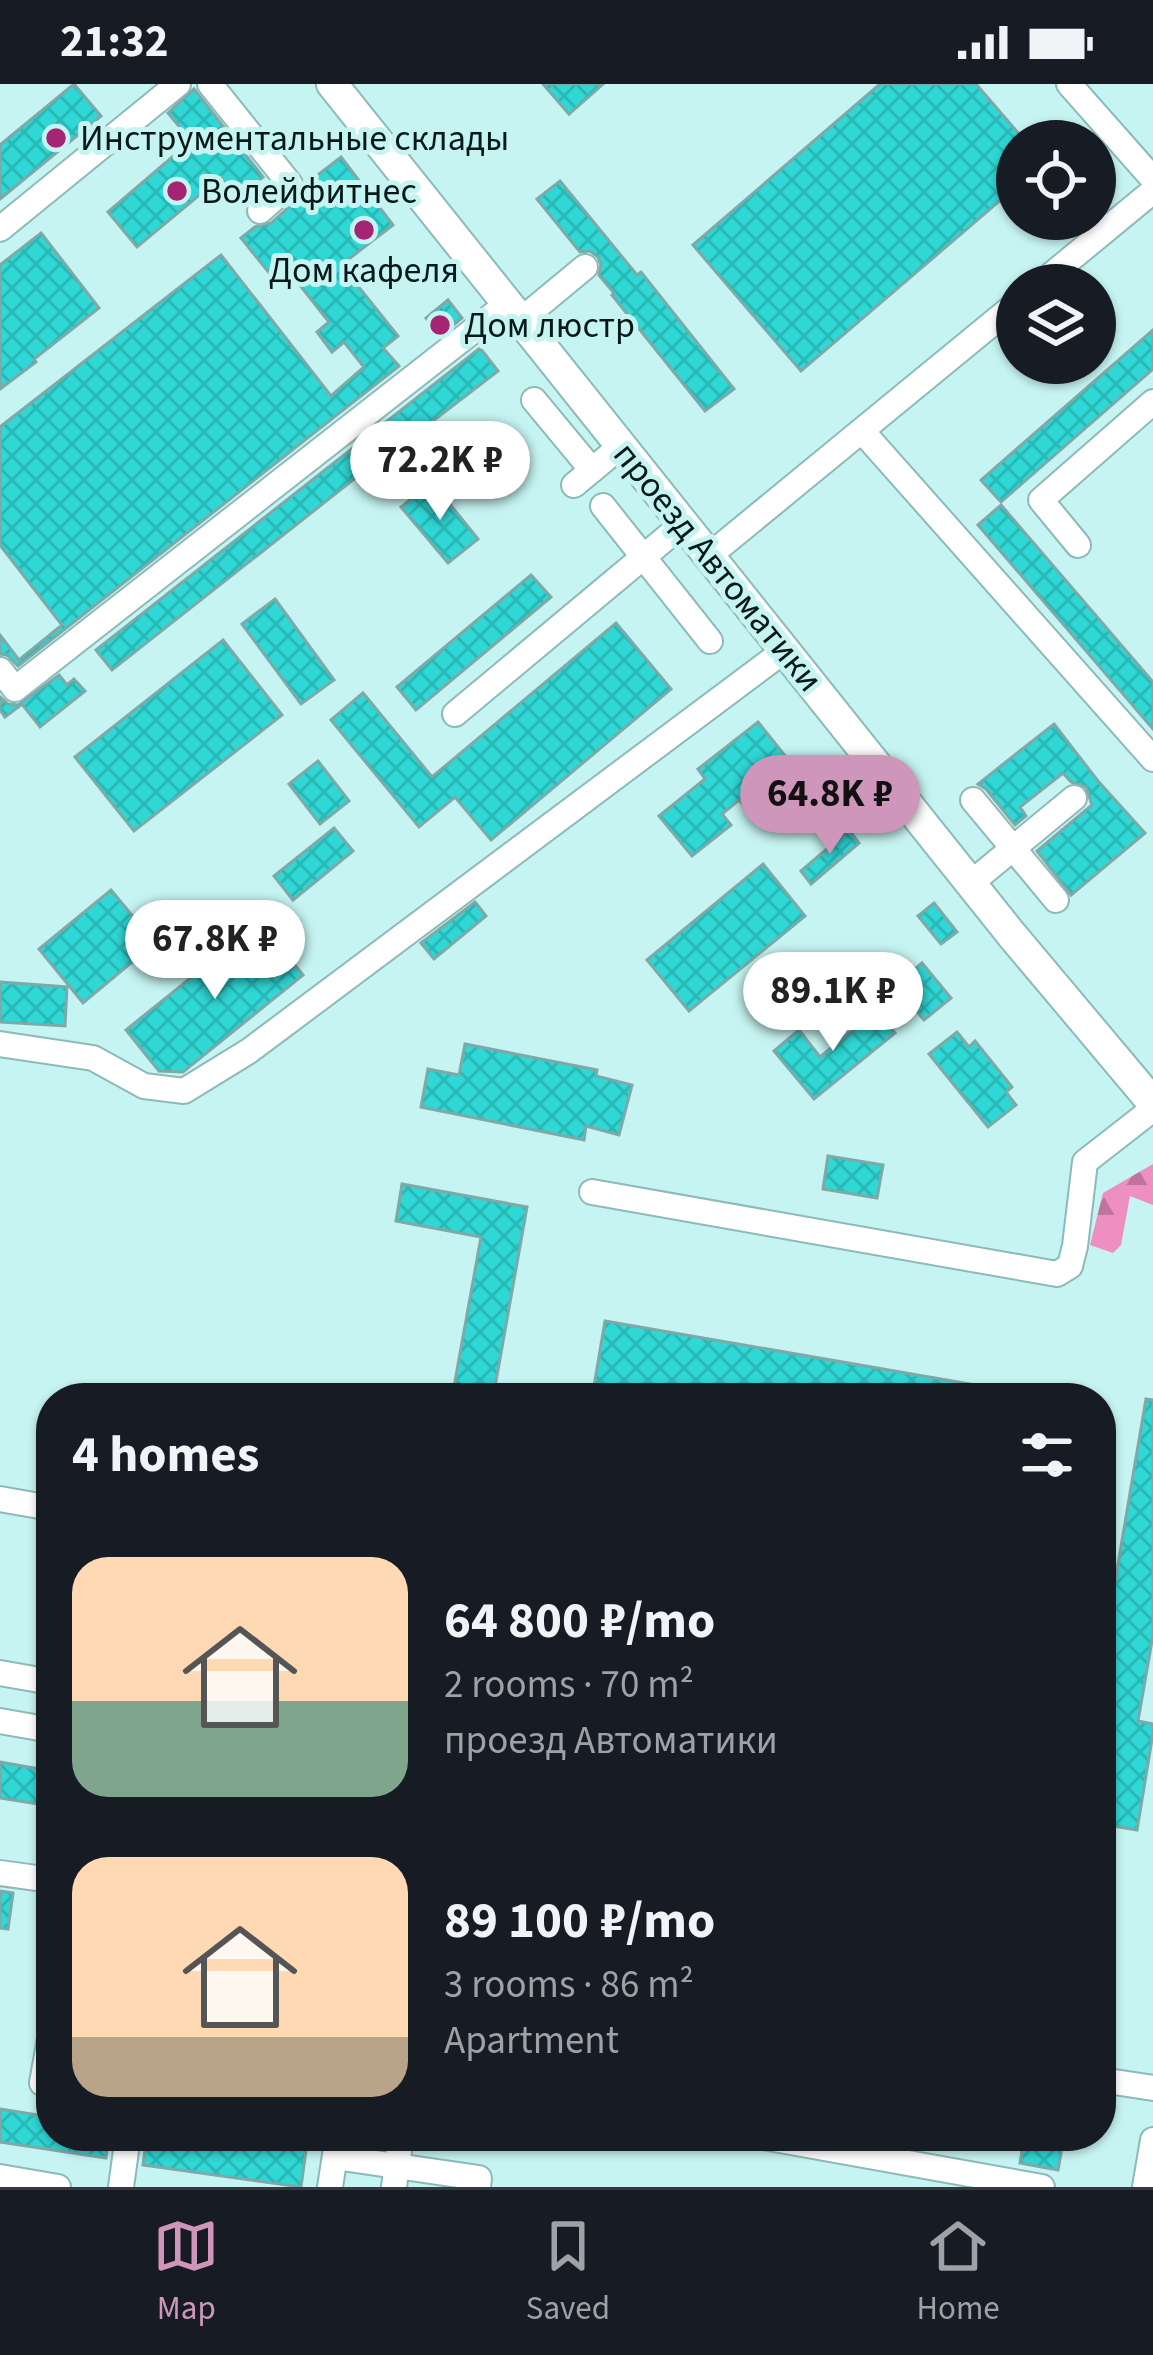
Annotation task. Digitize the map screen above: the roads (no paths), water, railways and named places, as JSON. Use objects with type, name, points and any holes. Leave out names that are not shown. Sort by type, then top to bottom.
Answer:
[{"type":"main road","name":"проезд Автоматики","points":[[332,84],[1153,1106]]},
{"type":"street","points":[[0,229],[178,84]]},
{"type":"street","points":[[210,84],[290,184],[260,211]]},
{"type":"street","points":[[1069,84],[1153,179]]},
{"type":"street","points":[[1064,264],[1153,191]]},
{"type":"street","points":[[0,670],[16,689],[514,312],[586,267]]},
{"type":"street","points":[[710,555],[996,320]]},
{"type":"street","points":[[534,400],[583,478],[621,446]]},
{"type":"street","points":[[1078,545],[1041,500],[1153,402]]},
{"type":"street","points":[[862,430],[1153,759]]},
{"type":"street","points":[[603,506],[710,641]]},
{"type":"street","points":[[455,714],[684,523]]},
{"type":"street","points":[[0,1044],[93,1058],[144,1086],[184,1091],[249,1051],[785,650]]},
{"type":"street","points":[[971,883],[1073,797]]},
{"type":"street","points":[[973,800],[1056,900]]},
{"type":"street","points":[[592,1192],[1057,1274],[1070,1266],[1085,1162],[1153,1106]]},
{"type":"street","points":[[0,1498],[36,1505]]},
{"type":"street","points":[[0,1673],[36,1679]]},
{"type":"street","points":[[0,1721],[36,1727]]},
{"type":"street","points":[[0,1873],[36,1878]]},
{"type":"street","points":[[1116,2082],[1153,2088]]},
{"type":"street","points":[[1145,2187],[1153,2140]]},
{"type":"street","points":[[121,2187],[126,2151]]},
{"type":"street","points":[[330,2187],[335,2151]]},
{"type":"street","points":[[346,2151],[395,2176],[479,2178],[478,2187]]},
{"type":"street","points":[[845,2151],[1042,2187]]},
{"type":"street","points":[[0,2177],[58,2187]]},
{"type":"place","name":"Инструментальные склады","points":[[56,138]]},
{"type":"place","name":"Волейфитнес","points":[[177,191]]},
{"type":"place","name":"Дом кафеля","points":[[364,230]]},
{"type":"place","name":"Дом люстр","points":[[440,325]]}]
